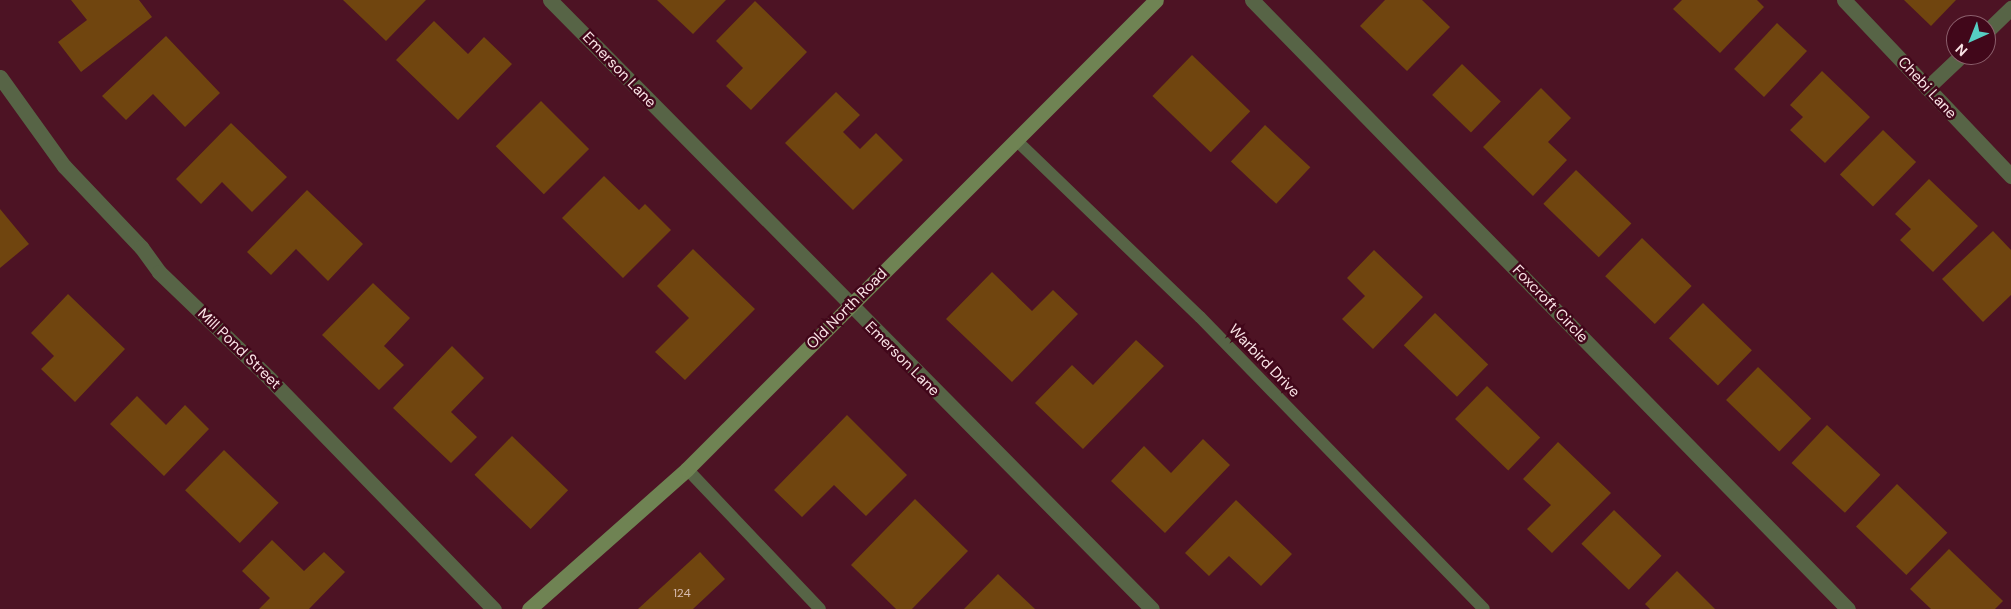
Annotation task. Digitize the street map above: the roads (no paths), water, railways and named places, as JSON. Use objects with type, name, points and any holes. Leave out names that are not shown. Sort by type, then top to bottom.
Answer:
[{"type":"street","name":"Emerson Lane","points":[[550,0],[849,306],[1152,609]]},
{"type":"street","name":"Old North Road","points":[[530,609],[687,469],[1156,0]]},
{"type":"street","name":"Foxcroft Circle","points":[[1252,0],[1848,609]]},
{"type":"street","name":"Chebi Lane","points":[[1844,0],[2011,176]]},
{"type":"street","points":[[1996,22],[2011,8]]},
{"type":"street","points":[[1927,88],[1951,65]]},
{"type":"street","name":"Mill Pond Street","points":[[0,77],[64,166],[141,247],[159,272],[270,379],[494,609]]},
{"type":"lane","name":"Warbird Drive","points":[[1016,140],[1200,317],[1484,609]]},
{"type":"lane","points":[[687,469],[820,609]]}]
